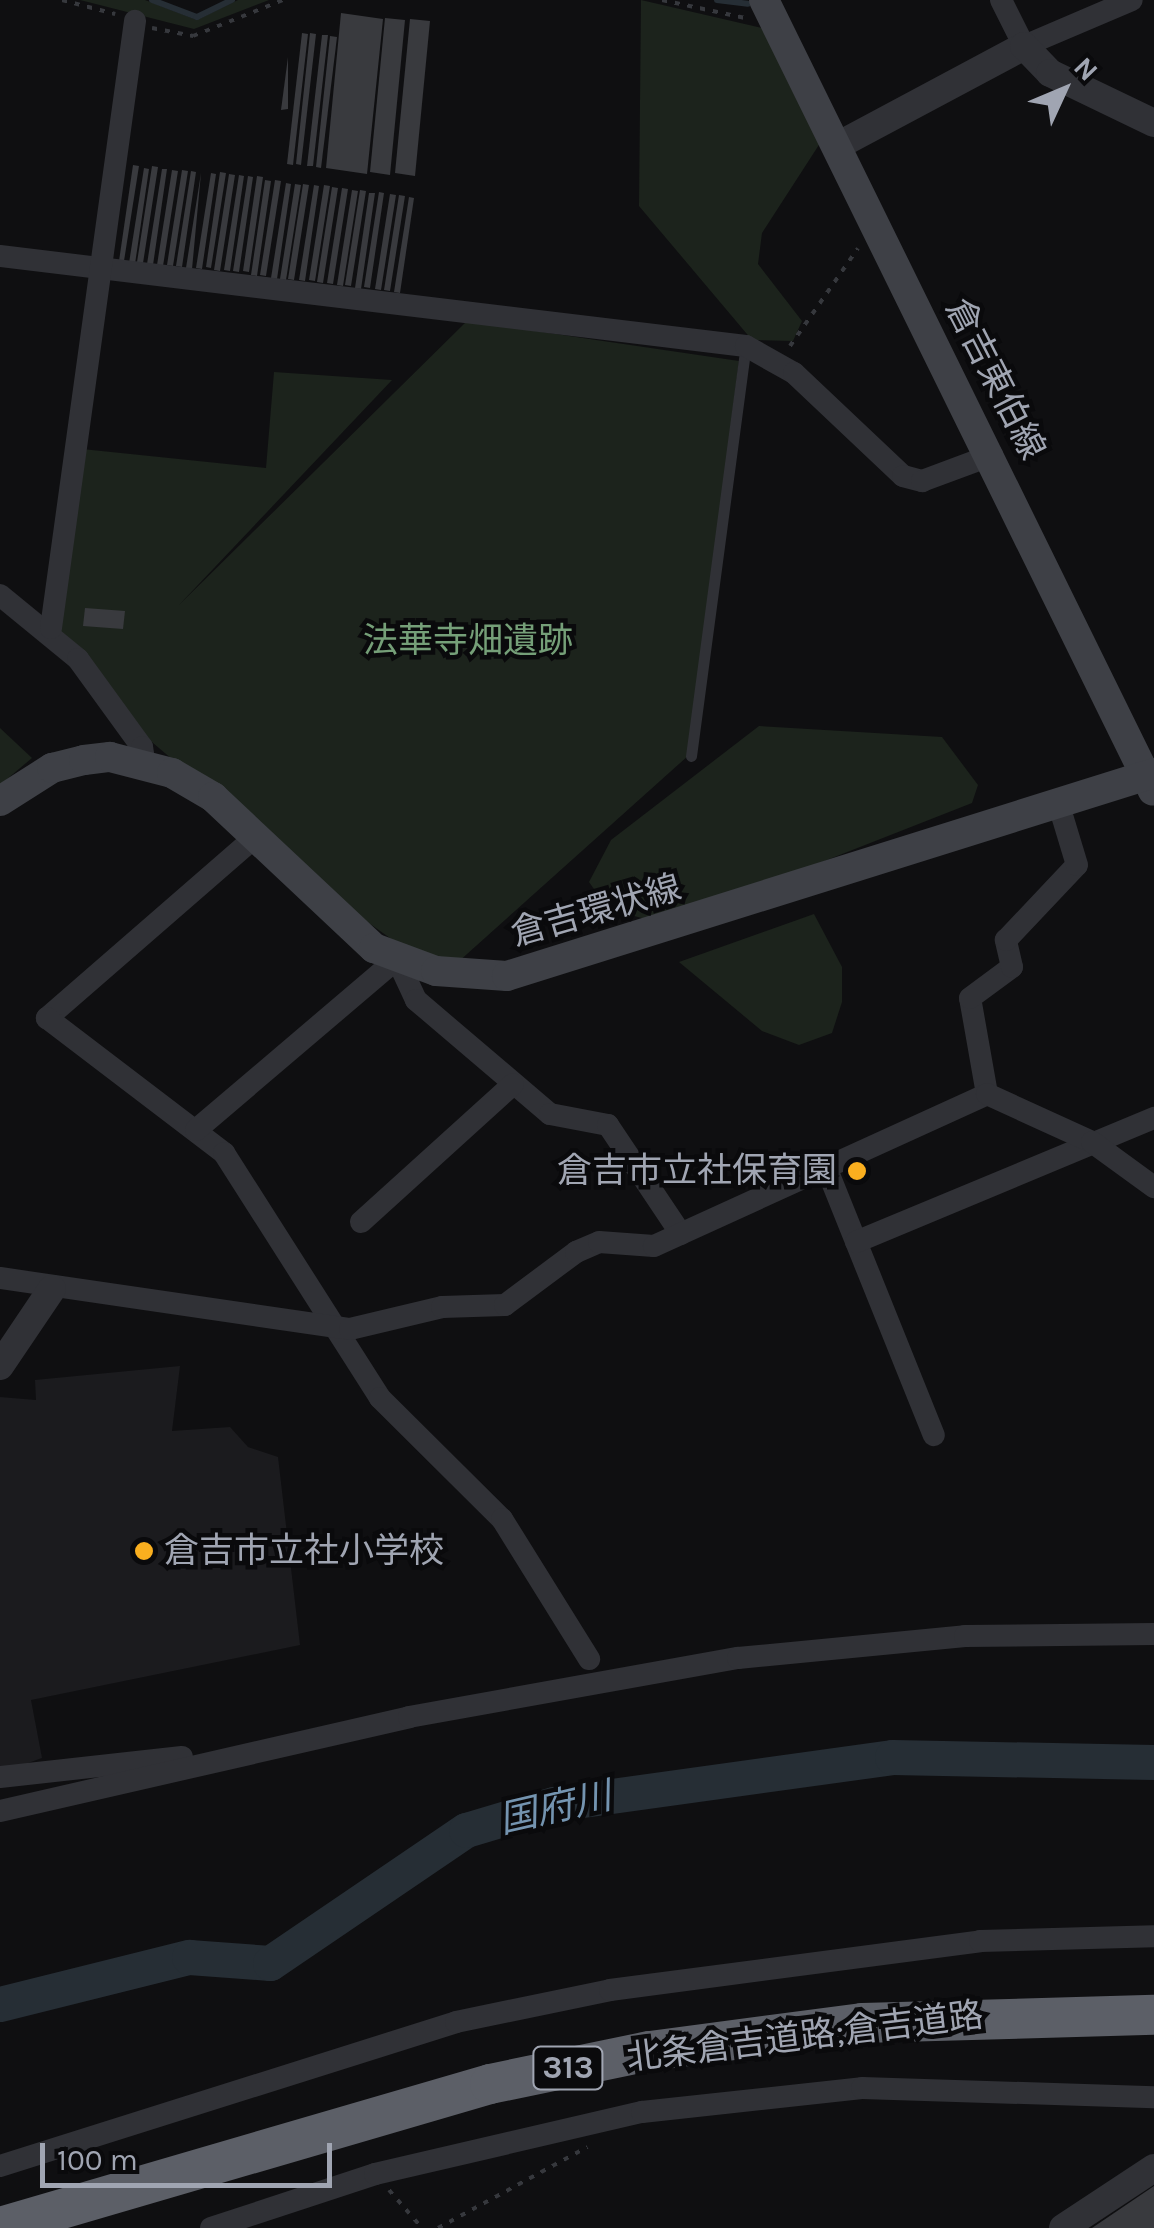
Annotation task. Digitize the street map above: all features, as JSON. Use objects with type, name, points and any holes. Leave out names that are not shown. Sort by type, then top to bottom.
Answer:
[{"type":"highway","name":"北条倉吉道路;倉吉道路","points":[[0,2228],[472,2090],[650,2051],[862,2023],[1154,2015]]},
{"type":"highway","name":"北条倉吉道路;倉吉道路","points":[[66,2228],[293,2156],[653,2069],[864,2040],[1154,2032]]},
{"type":"main road","name":"倉吉東伯線","points":[[770,11],[1151,781]]},
{"type":"main road","name":"倉吉環状線","points":[[0,801],[52,768],[110,757],[145,765],[213,797],[374,948],[397,959],[508,976],[558,967],[1058,802],[1151,781]]},
{"type":"street","points":[[1000,0],[1024,46],[1050,72],[1154,123]]},
{"type":"street","points":[[838,146],[1024,46],[1132,0]]},
{"type":"street","points":[[51,628],[135,21]]},
{"type":"street","points":[[0,256],[746,346],[794,373],[902,476],[922,482],[992,455]]},
{"type":"street","points":[[0,595],[51,628],[100,686],[145,765]]},
{"type":"street","points":[[987,1094],[970,998],[1012,967],[1006,940],[1077,865],[1058,802]]},
{"type":"street","points":[[246,845],[47,1018],[196,1130],[241,1175],[380,1398],[502,1519],[589,1659]]},
{"type":"street","points":[[196,1130],[397,959],[416,1000],[550,1114],[608,1125],[680,1234]]},
{"type":"street","points":[[360,1222],[513,1084]]},
{"type":"street","points":[[0,1278],[52,1289],[337,1328],[505,1305],[576,1252],[599,1242],[654,1246],[987,1094],[1092,1142],[1154,1187]]},
{"type":"street","points":[[856,1242],[1154,1118]]},
{"type":"street","points":[[826,1167],[934,1435]]},
{"type":"street","points":[[0,1366],[52,1289]]},
{"type":"street","points":[[0,1810],[205,1762],[738,1658],[964,1636],[1154,1634]]},
{"type":"street","points":[[0,1777],[83,1761],[175,1755],[205,1762]]},
{"type":"street","points":[[0,2166],[456,2022],[610,1990],[980,1940],[1154,1936]]},
{"type":"street","points":[[211,2228],[374,2174],[642,2112],[862,2088],[1154,2096]]},
{"type":"street","points":[[1063,2228],[1154,2168]]},
{"type":"lane","points":[[691,756],[746,346]]},
{"type":"path","points":[[62,0],[193,36],[282,0]]},
{"type":"path","points":[[662,0],[770,11]]},
{"type":"path","points":[[746,346],[793,346],[859,247],[881,235]]},
{"type":"path","points":[[438,2228],[599,2140]]},
{"type":"path","points":[[374,2174],[422,2228]]},
{"type":"shaded area","name":"倉吉市立社小学校","points":[[180,1366],[172,1431],[230,1427],[248,1447],[278,1457],[300,1645],[31,1700],[42,1758],[0,1773],[0,1397],[36,1400],[35,1380]]},
{"type":"green space","points":[[80,0],[145,0],[197,20],[238,0],[269,0],[194,29]]},
{"type":"green space","points":[[641,0],[762,28],[826,134],[762,233],[758,264],[802,321],[793,341],[752,340],[639,206]]},
{"type":"green space","name":"法華寺畑遺跡","points":[[467,321],[739,361],[689,755],[457,963],[411,953],[345,906],[146,737],[59,634],[82,449],[266,468],[274,372],[392,380],[179,605]]},
{"type":"green space","points":[[759,726],[942,737],[978,785],[972,803],[664,924],[608,909],[589,882],[611,840]]},
{"type":"green space","points":[[0,728],[32,758],[0,785]]},
{"type":"green space","points":[[814,914],[842,967],[842,1002],[832,1033],[799,1045],[762,1031],[679,962]]},
{"type":"building","points":[[341,13],[383,19],[367,174],[326,168]]},
{"type":"building","points":[[385,18],[405,20],[390,175],[370,172]]},
{"type":"building","points":[[410,19],[430,21],[415,176],[395,173]]},
{"type":"building","points":[[302,33],[308,34],[293,165],[287,164]]},
{"type":"building","points":[[310,33],[316,34],[301,165],[296,164]]},
{"type":"building","points":[[322,35],[328,35],[313,166],[307,166]]},
{"type":"building","points":[[330,36],[337,37],[321,168],[316,167]]},
{"type":"building","points":[[288,57],[288,109],[281,110]]},
{"type":"building","points":[[133,165],[139,166],[124,261],[119,261]]},
{"type":"building","points":[[152,166],[158,167],[143,263],[137,262]]},
{"type":"building","points":[[144,168],[149,169],[135,264],[129,263]]},
{"type":"building","points":[[162,169],[167,169],[153,265],[147,264]]},
{"type":"building","points":[[172,170],[178,171],[163,266],[157,265]]},
{"type":"building","points":[[182,170],[188,171],[173,266],[167,265]]},
{"type":"building","points":[[191,171],[196,172],[182,267],[176,266]]},
{"type":"building","points":[[220,172],[226,173],[211,268],[206,267]]},
{"type":"building","points":[[201,173],[192,269],[186,268]]},
{"type":"building","points":[[211,173],[216,174],[202,269],[196,268]]},
{"type":"building","points":[[229,174],[235,175],[220,271],[214,270]]},
{"type":"building","points":[[239,175],[244,176],[230,271],[224,270]]},
{"type":"building","points":[[248,176],[253,177],[239,272],[233,271]]},
{"type":"building","points":[[257,176],[263,177],[249,272],[243,271]]},
{"type":"building","points":[[265,180],[271,181],[257,276],[251,275]]},
{"type":"building","points":[[275,180],[281,181],[266,276],[260,275]]},
{"type":"building","points":[[286,183],[291,184],[277,279],[271,278]]},
{"type":"building","points":[[295,184],[301,185],[286,280],[280,279]]},
{"type":"building","points":[[303,184],[309,185],[294,280],[288,279]]},
{"type":"building","points":[[314,185],[319,186],[305,281],[299,280]]},
{"type":"building","points":[[324,185],[330,186],[315,281],[309,280]]},
{"type":"building","points":[[332,187],[338,188],[323,283],[317,282]]},
{"type":"building","points":[[342,188],[348,189],[333,284],[327,283]]},
{"type":"building","points":[[352,190],[358,191],[343,286],[337,285]]},
{"type":"building","points":[[360,190],[366,191],[351,286],[345,285]]},
{"type":"building","points":[[379,192],[384,193],[370,288],[364,287]]},
{"type":"building","points":[[369,193],[375,193],[361,289],[355,288]]},
{"type":"building","points":[[390,194],[396,195],[381,290],[375,289]]},
{"type":"building","points":[[399,195],[405,196],[390,291],[384,290]]},
{"type":"building","points":[[409,197],[414,198],[400,293],[394,292]]},
{"type":"building","points":[[85,608],[125,611],[123,629],[83,626]]},
{"type":"building","points":[[1154,2186],[1154,2228],[1092,2228]]},
{"type":"waterway","points":[[152,0],[197,17],[232,0]]},
{"type":"waterway","points":[[717,0],[748,4]]},
{"type":"waterway","name":"国府川","points":[[0,2004],[189,1957],[270,1963],[466,1830],[554,1804],[892,1757],[1154,1762]]},
{"type":"place","name":"倉吉市立社保育園","points":[[857,1171]]},
{"type":"place","name":"倉吉市立社小学校","points":[[144,1551]]}]
